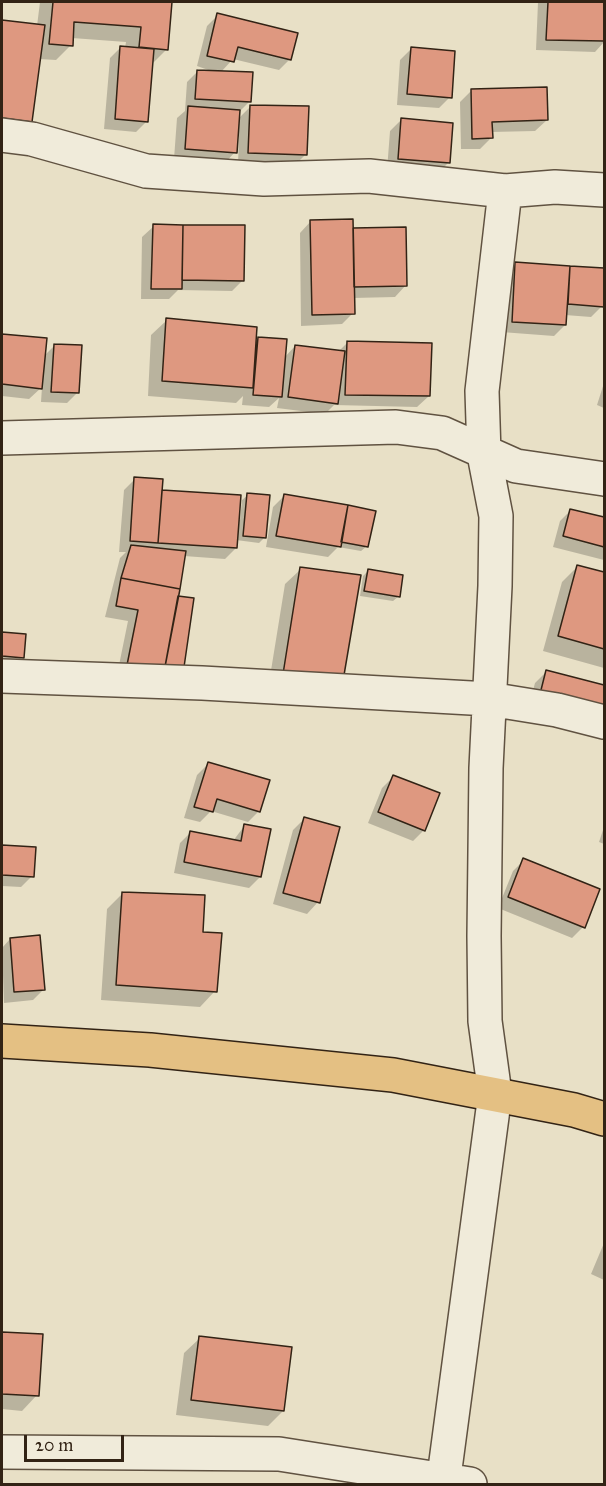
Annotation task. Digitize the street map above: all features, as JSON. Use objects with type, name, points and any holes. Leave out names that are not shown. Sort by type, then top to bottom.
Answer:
[{"type":"main road","points":[[2,1041],[283,1061],[393,1075],[495,1094],[604,1119]]},
{"type":"street","points":[[2,135],[32,139],[146,171],[264,179],[369,176],[506,190],[555,187],[604,190]]},
{"type":"street","points":[[2,1452],[279,1454],[452,1483],[495,1094],[484,1021],[489,699],[495,598],[496,516],[484,454],[482,392],[506,190]]},
{"type":"street","points":[[2,438],[396,428],[442,434],[516,466],[604,479]]},
{"type":"street","points":[[2,676],[202,683],[489,699],[557,710],[604,722]]},
{"type":"building","points":[[53,2],[172,2],[168,50],[139,47],[141,27],[74,22],[73,46],[49,44]]},
{"type":"building","points":[[548,2],[604,2],[604,41],[546,40]]},
{"type":"building","points":[[217,13],[298,33],[291,60],[238,47],[234,62],[207,56]]},
{"type":"building","points":[[2,20],[45,25],[32,122],[2,118]]},
{"type":"building","points":[[120,46],[154,49],[148,122],[115,119]]},
{"type":"building","points":[[411,47],[455,51],[452,98],[407,94]]},
{"type":"building","points":[[197,70],[253,72],[251,102],[195,99]]},
{"type":"building","points":[[547,87],[548,120],[492,122],[493,138],[472,139],[471,89]]},
{"type":"building","points":[[250,105],[309,106],[307,155],[248,153]]},
{"type":"building","points":[[188,106],[240,110],[237,153],[185,149]]},
{"type":"building","points":[[401,118],[453,123],[450,163],[398,159]]},
{"type":"building","points":[[353,219],[355,314],[312,315],[310,220]]},
{"type":"building","points":[[153,224],[183,225],[182,289],[151,289]]},
{"type":"building","points":[[183,225],[245,225],[244,281],[182,280]]},
{"type":"building","points":[[406,227],[407,286],[354,287],[353,228]]},
{"type":"building","points":[[515,262],[570,266],[566,325],[512,322]]},
{"type":"building","points":[[570,266],[604,268],[604,307],[568,304]]},
{"type":"building","points":[[166,318],[257,327],[253,388],[162,381]]},
{"type":"building","points":[[2,334],[47,338],[42,389],[2,384]]},
{"type":"building","points":[[258,337],[287,339],[282,397],[253,395]]},
{"type":"building","points":[[347,341],[432,343],[430,396],[345,395]]},
{"type":"building","points":[[54,344],[82,345],[79,393],[51,392]]},
{"type":"building","points":[[295,345],[345,351],[338,404],[288,397]]},
{"type":"building","points":[[134,477],[163,479],[158,543],[130,541]]},
{"type":"building","points":[[162,490],[241,495],[237,548],[158,543]]},
{"type":"building","points":[[247,493],[270,495],[266,538],[243,536]]},
{"type":"building","points":[[284,494],[348,505],[341,547],[276,536]]},
{"type":"building","points":[[348,505],[376,511],[368,547],[341,542]]},
{"type":"building","points":[[570,509],[604,517],[604,547],[563,536]]},
{"type":"building","points":[[131,545],[186,551],[180,589],[121,578]]},
{"type":"building","points":[[577,565],[604,572],[604,649],[558,636]]},
{"type":"building","points":[[300,567],[361,575],[343,681],[283,674]]},
{"type":"building","points":[[368,569],[403,575],[400,597],[364,591]]},
{"type":"building","points":[[121,578],[180,589],[164,672],[127,665],[138,610],[116,606]]},
{"type":"building","points":[[178,596],[194,598],[183,674],[164,672]]},
{"type":"building","points":[[2,632],[26,634],[24,658],[2,656]]},
{"type":"building","points":[[546,670],[604,685],[604,711],[540,694]]},
{"type":"building","points":[[208,762],[270,780],[260,812],[217,799],[213,812],[194,807]]},
{"type":"building","points":[[393,775],[440,793],[425,831],[378,812]]},
{"type":"building","points":[[304,817],[340,827],[320,903],[283,893]]},
{"type":"building","points":[[244,824],[271,829],[261,877],[184,862],[190,831],[241,841]]},
{"type":"building","points":[[2,845],[36,847],[34,877],[2,875]]},
{"type":"building","points":[[523,858],[600,889],[585,928],[508,897]]},
{"type":"building","points":[[122,892],[205,895],[203,932],[222,933],[217,992],[116,985]]},
{"type":"building","points":[[40,935],[45,990],[14,992],[10,938]]},
{"type":"building","points":[[2,1332],[43,1334],[39,1396],[2,1394]]},
{"type":"building","points":[[199,1336],[292,1347],[284,1411],[191,1400]]}]
